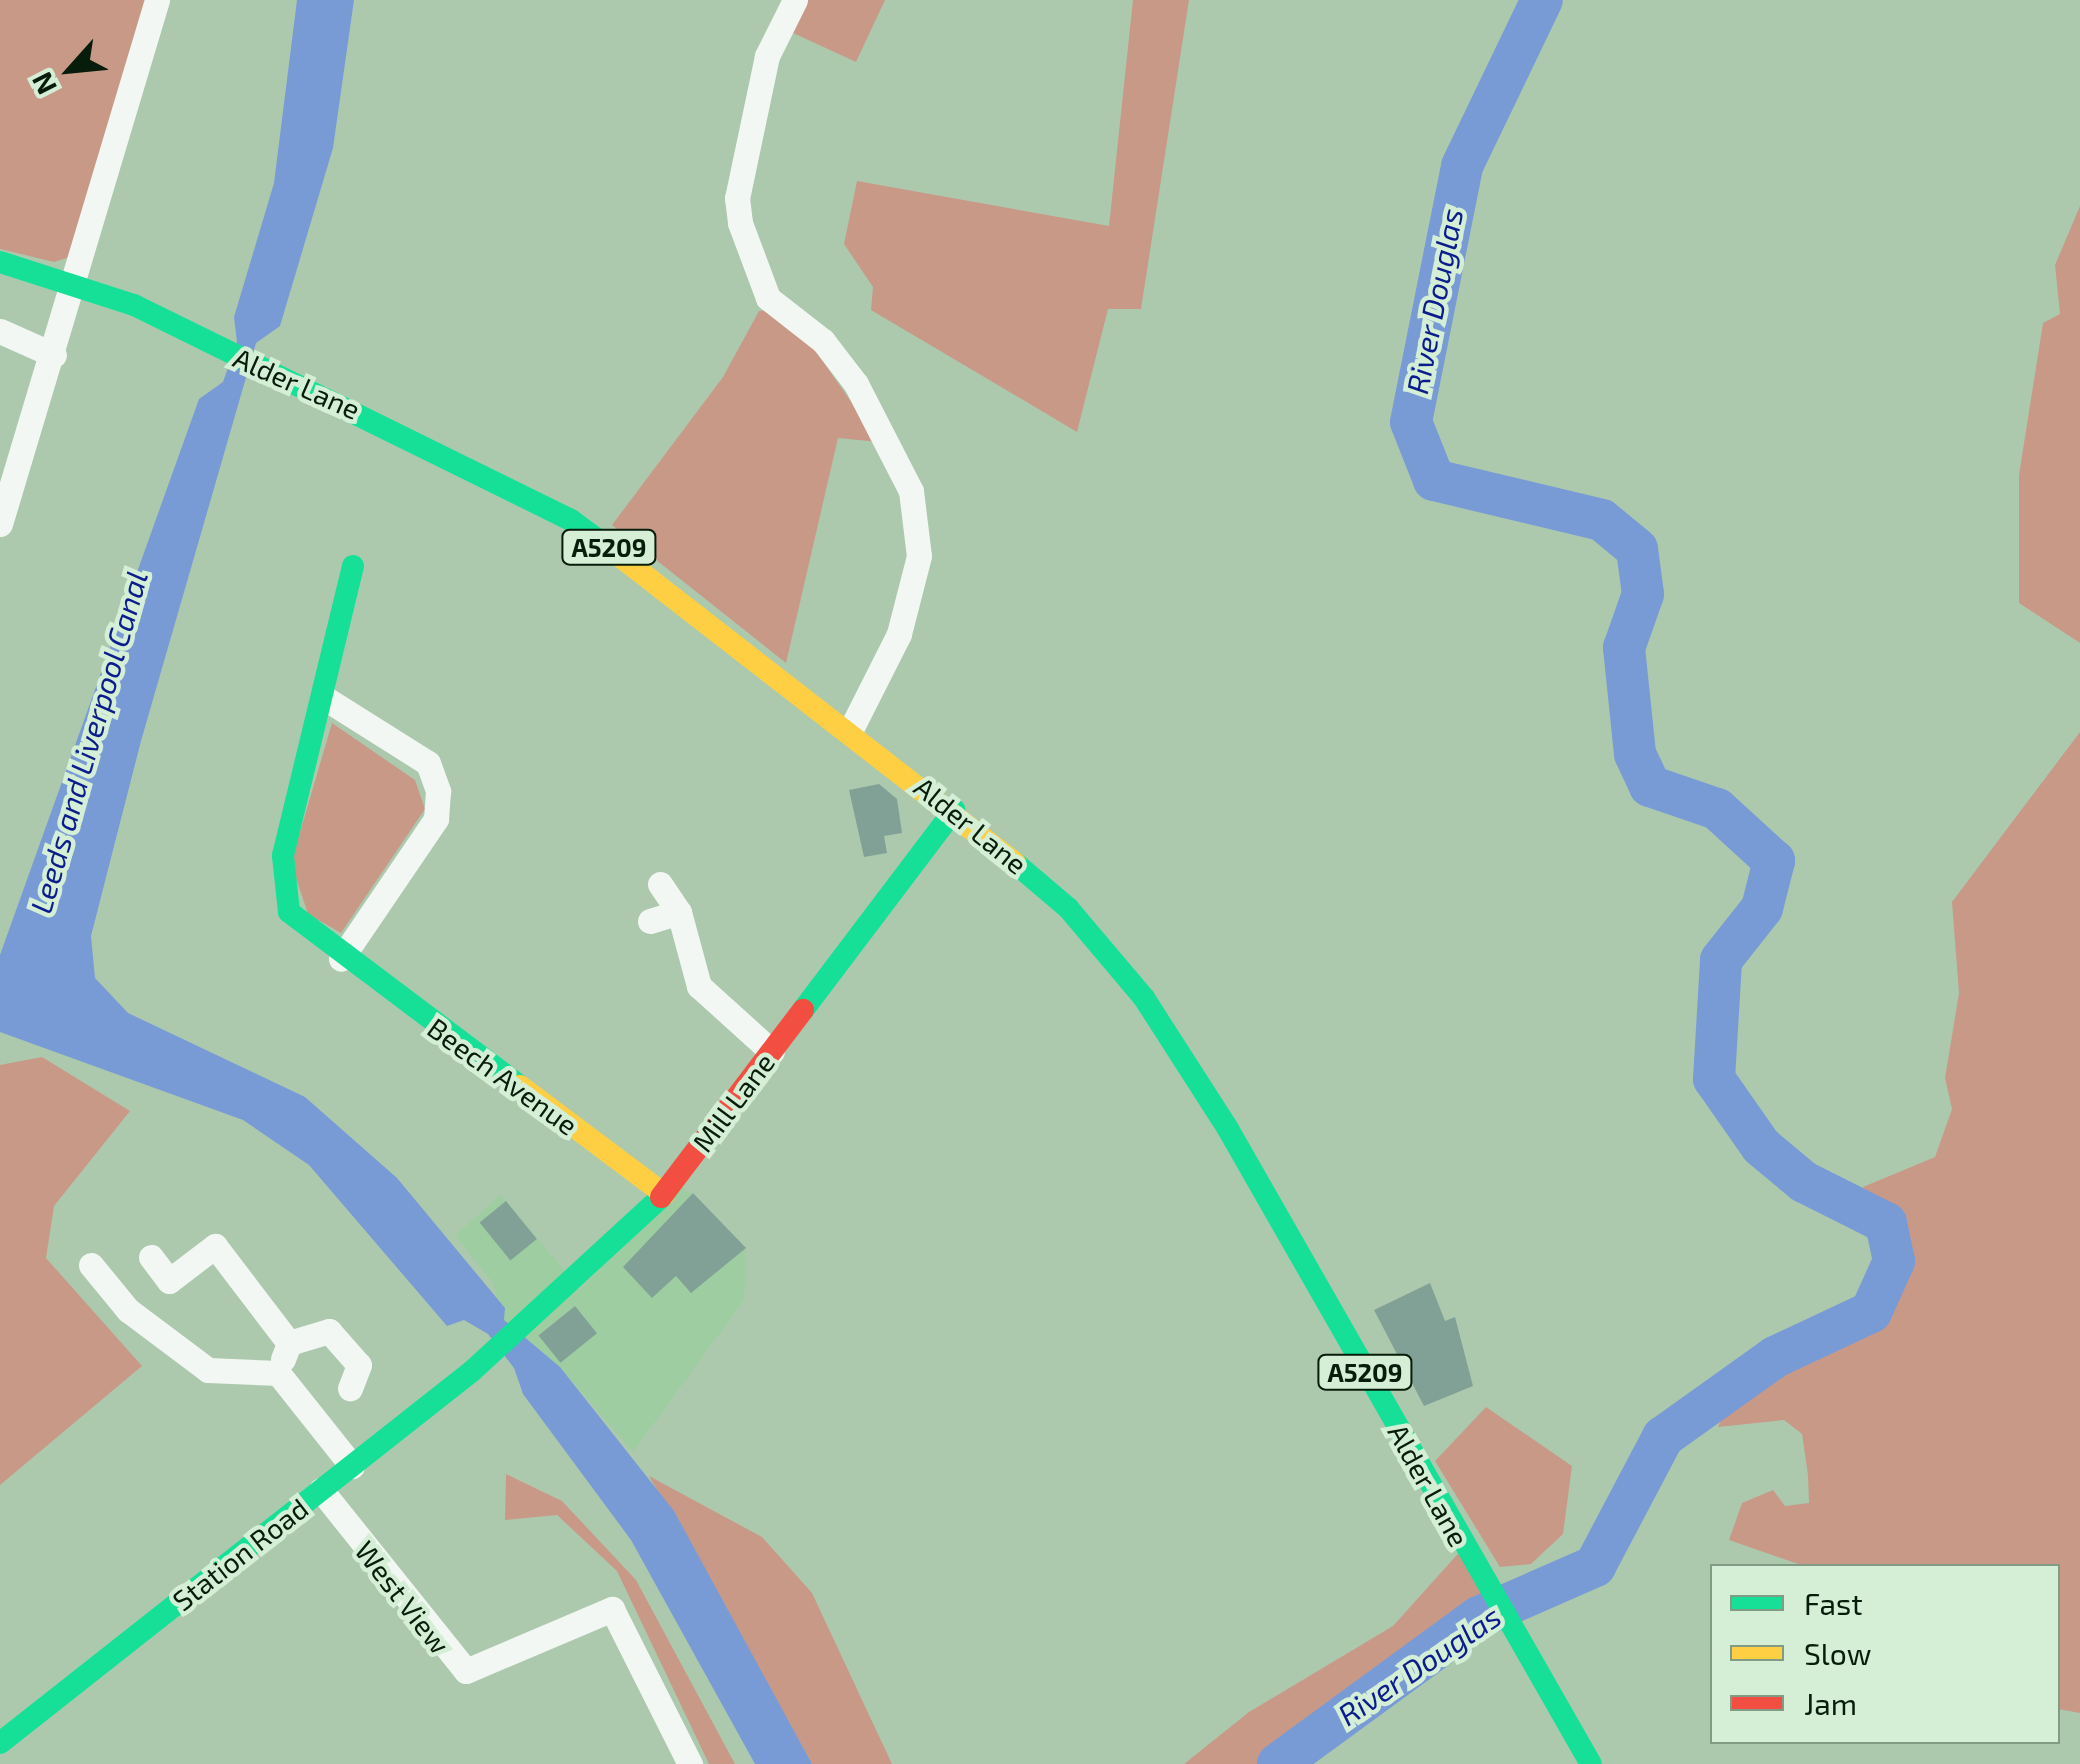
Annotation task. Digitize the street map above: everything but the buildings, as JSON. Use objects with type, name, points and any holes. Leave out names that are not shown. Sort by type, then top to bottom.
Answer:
[{"type":"main road","name":"Alder Lane","points":[[0,262],[79,282],[278,373],[571,520],[851,729],[954,810],[1068,908],[1171,1036],[1591,1764]]},
{"type":"main road","name":"Beech Avenue","points":[[352,566],[280,886],[289,912],[342,959],[664,1194]]},
{"type":"main road","name":"Mill Lane","points":[[480,1364],[538,1316],[664,1194],[954,810]]},
{"type":"main road","name":"Station Road","points":[[0,1743],[480,1364]]},
{"type":"street","points":[[0,524],[79,282],[157,0]]},
{"type":"street","points":[[795,0],[767,56],[737,198],[740,223],[768,298],[823,341],[856,384],[911,491],[919,556],[899,634],[851,729]]},
{"type":"street","points":[[0,331],[54,355]]},
{"type":"street","points":[[322,697],[428,763],[438,791],[436,819],[342,959]]},
{"type":"street","points":[[660,884],[679,912],[699,986],[772,1052]]},
{"type":"street","points":[[650,921],[679,912]]},
{"type":"street","points":[[150,1256],[169,1281],[216,1246],[289,1343]]},
{"type":"street","points":[[91,1266],[128,1310],[208,1370],[278,1373],[352,1466]]},
{"type":"street","points":[[289,1343],[328,1331],[358,1365],[350,1388]]},
{"type":"street","points":[[278,1373],[289,1343]]},
{"type":"street","name":"West View","points":[[321,1490],[466,1671],[612,1608],[690,1764]]},
{"type":"street","points":[[0,1755],[3,1764]]},
{"type":"shaded area","points":[[0,0],[145,0],[70,257],[54,262],[0,249]]},
{"type":"shaded area","points":[[806,0],[885,0],[856,62],[791,32]]},
{"type":"shaded area","points":[[1133,0],[1189,0],[1141,309],[1108,309],[1077,432],[871,310],[873,287],[844,244],[857,181],[1109,226]]},
{"type":"shaded area","points":[[2080,206],[2080,643],[2019,603],[2019,475],[2043,323],[2060,314],[2055,265]]},
{"type":"shaded area","points":[[770,310],[802,331],[879,442],[838,438],[786,663],[612,525],[723,377],[759,311]]},
{"type":"shaded area","points":[[332,723],[415,780],[425,809],[341,933],[308,914],[291,863]]},
{"type":"shaded area","points":[[2080,732],[2080,1713],[2060,1709],[2060,1564],[1798,1564],[1729,1540],[1742,1503],[1773,1490],[1785,1506],[1809,1503],[1802,1434],[1784,1420],[1718,1427],[1726,1407],[1873,1326],[1886,1303],[1898,1245],[1863,1187],[1935,1157],[1952,1109],[1945,1078],[1959,993],[1952,902]]},
{"type":"shaded area","points":[[42,1057],[130,1111],[54,1206],[46,1258],[142,1366],[0,1485],[0,1065]]},
{"type":"shaded area","points":[[682,1186],[746,1248],[744,1300],[633,1452],[560,1367],[530,1351],[503,1320],[493,1283],[455,1235],[501,1195],[580,1289]]},
{"type":"shaded area","points":[[1486,1407],[1572,1466],[1563,1534],[1531,1564],[1500,1567],[1435,1461]]},
{"type":"shaded area","points":[[506,1474],[562,1501],[636,1580],[735,1764],[709,1764],[617,1571],[557,1515],[505,1520]]},
{"type":"shaded area","points":[[649,1476],[762,1537],[812,1593],[892,1764],[812,1764]]},
{"type":"shaded area","points":[[1464,1547],[1498,1607],[1278,1764],[1184,1764],[1249,1712],[1393,1626]]},
{"type":"water","name":"Leeds and Liverpool Canal","points":[[297,0],[354,0],[333,148],[280,326],[256,343],[141,741],[91,936],[95,978],[128,1013],[305,1097],[397,1178],[505,1308],[504,1320],[560,1367],[674,1511],[812,1764],[755,1764],[631,1540],[523,1394],[514,1368],[488,1334],[464,1320],[447,1326],[309,1165],[243,1120],[0,1032],[0,955],[199,399],[223,382],[237,342],[234,317],[274,183]]},
{"type":"waterway","name":"River Douglas","points":[[1278,1764],[1479,1617],[1595,1566],[1663,1437],[1775,1357],[1871,1312],[1894,1261],[1886,1223],[1804,1182],[1761,1146],[1714,1079],[1721,960],[1762,908],[1774,861],[1717,809],[1650,786],[1635,754],[1624,648],[1643,594],[1637,549],[1602,520],[1434,480],[1411,422],[1462,166],[1542,0]]},
{"type":"traffic: fast","points":[[0,262],[134,305],[571,520],[617,554]]},
{"type":"traffic: fast","points":[[353,566],[283,856],[289,912],[520,1086]]},
{"type":"traffic: fast","points":[[803,1010],[954,810]]},
{"type":"traffic: fast","points":[[1015,863],[1068,908],[1144,998],[1228,1129],[1591,1764]]},
{"type":"traffic: fast","points":[[0,1743],[471,1372],[661,1197]]},
{"type":"traffic: slow","points":[[617,554],[1015,863]]},
{"type":"traffic: slow","points":[[520,1086],[664,1194]]},
{"type":"traffic: jam","points":[[661,1197],[803,1010]]}]
